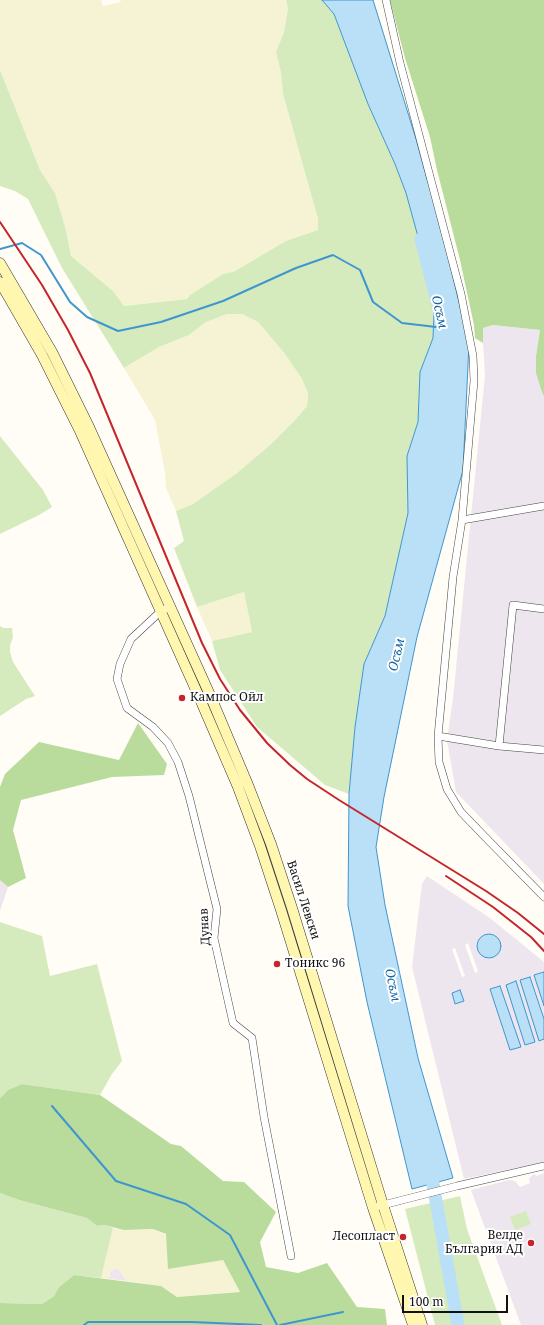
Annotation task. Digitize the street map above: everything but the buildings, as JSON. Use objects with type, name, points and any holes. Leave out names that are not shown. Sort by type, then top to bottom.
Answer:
[{"type":"main road","points":[[0,262],[52,352],[89,427],[166,609]]},
{"type":"main road","points":[[0,282],[42,355],[166,609]]},
{"type":"main road","name":"Васил Левски","points":[[166,609],[238,787],[260,846],[378,1206],[413,1325]]},
{"type":"main road","name":"Васил Левски","points":[[378,1206],[422,1325]]},
{"type":"street","points":[[386,0],[402,71],[461,294],[473,356],[474,381],[462,520],[453,577],[438,736],[439,762],[447,789],[462,812],[544,897]]},
{"type":"street","points":[[462,520],[544,506]]},
{"type":"street","points":[[499,746],[514,605],[544,609]]},
{"type":"street","name":"Дунав","points":[[166,609],[131,639],[120,664],[117,678],[127,708],[153,727],[168,743],[178,762],[189,796],[217,909],[214,938],[233,1023],[252,1038],[264,1117],[291,1256]]},
{"type":"street","points":[[438,736],[499,746],[544,750]]},
{"type":"street","points":[[378,1206],[544,1166]]},
{"type":"shaded area","points":[[0,0],[101,0],[103,6],[120,2],[121,0],[286,0],[288,9],[284,32],[276,52],[281,73],[283,94],[318,219],[318,230],[304,235],[233,272],[223,274],[190,295],[187,299],[124,306],[113,291],[71,256],[66,230],[55,193],[40,170],[0,70]]},
{"type":"shaded area","points":[[227,314],[242,314],[258,322],[285,354],[302,379],[308,393],[307,406],[270,445],[237,473],[193,504],[176,511],[166,488],[165,473],[155,420],[124,368],[159,347],[189,335],[206,322]]},
{"type":"shaded area","points":[[493,325],[540,330],[536,356],[544,396],[544,884],[456,792],[447,741],[453,698],[485,375],[483,328]]},
{"type":"shaded area","points":[[244,592],[252,632],[212,641],[197,607]]},
{"type":"shaded area","points":[[427,876],[490,918],[544,962],[544,972],[534,976],[544,1006],[544,1019],[531,977],[521,980],[540,1041],[544,1039],[544,1162],[464,1179],[412,967],[422,884]],"holes":[[[488,934],[494,936],[500,943],[489,958],[482,956],[477,945],[482,936]],[[468,943],[478,971],[475,973],[465,945]],[[455,948],[465,976],[462,977],[452,949]]]},
{"type":"shaded area","points":[[0,880],[8,887],[0,911]]},
{"type":"shaded area","name":"Велде България АД","points":[[544,1173],[544,1325],[521,1325],[471,1190],[509,1180],[515,1181],[520,1187],[530,1183],[529,1178],[531,1176]]},
{"type":"shaded area","points":[[113,1228],[124,1230],[153,1229],[223,1260],[240,1292],[177,1297],[161,1286],[127,1281],[118,1268],[110,1271],[109,1279],[101,1278]]},
{"type":"shaded area","points":[[118,1268],[127,1281],[109,1279],[110,1271]]},
{"type":"green space","points":[[286,0],[322,0],[334,14],[368,104],[395,164],[406,193],[420,244],[429,263],[435,287],[433,338],[420,372],[418,422],[407,456],[408,512],[385,616],[364,664],[355,727],[349,794],[325,785],[257,727],[220,670],[212,641],[252,632],[244,592],[197,607],[174,548],[184,541],[176,511],[193,504],[237,473],[270,445],[296,419],[307,406],[308,393],[302,379],[285,354],[258,322],[242,314],[227,314],[206,322],[189,335],[159,347],[124,368],[62,268],[28,199],[15,191],[0,186],[0,70],[40,170],[55,193],[66,230],[71,256],[113,291],[124,306],[187,299],[190,295],[223,274],[233,272],[286,241],[318,230],[318,219],[283,94],[281,73],[276,52],[284,32],[288,9]]},
{"type":"green space","points":[[390,0],[544,0],[544,396],[536,373],[536,356],[540,330],[493,325],[483,328],[483,343],[475,338],[474,325],[460,260],[430,137],[405,58]]},
{"type":"green space","points":[[0,436],[43,490],[52,507],[0,534]]},
{"type":"green space","points":[[0,626],[3,628],[12,628],[13,638],[10,645],[10,652],[13,662],[35,696],[26,699],[0,716]]},
{"type":"green space","points":[[138,723],[167,764],[164,775],[112,777],[21,800],[13,830],[26,878],[8,887],[0,880],[0,787],[5,774],[39,742],[119,760]]},
{"type":"green space","points":[[0,922],[42,936],[50,976],[97,964],[122,1061],[112,1074],[100,1095],[22,1084],[8,1090],[0,1098]]},
{"type":"green space","points":[[22,1084],[100,1095],[171,1144],[181,1146],[223,1181],[244,1182],[276,1212],[260,1242],[266,1267],[298,1273],[327,1263],[357,1307],[385,1309],[387,1325],[0,1325],[0,1303],[42,1304],[54,1296],[59,1287],[74,1275],[161,1286],[177,1297],[240,1292],[223,1260],[168,1269],[166,1234],[153,1229],[124,1230],[104,1225],[97,1226],[87,1218],[19,1200],[0,1193],[0,1098],[8,1090]]},
{"type":"green space","points":[[0,1193],[19,1200],[87,1218],[97,1226],[104,1225],[113,1228],[101,1278],[74,1275],[59,1287],[54,1296],[42,1304],[0,1303]]},
{"type":"green space","points":[[460,1196],[467,1229],[502,1325],[435,1325],[405,1209]]},
{"type":"green space","points":[[526,1211],[531,1224],[515,1230],[510,1217]]},
{"type":"water","points":[[322,0],[373,0],[434,198],[469,344],[463,470],[417,637],[384,797],[376,847],[385,905],[418,1058],[453,1178],[412,1189],[367,1002],[348,906],[349,794],[355,727],[364,664],[385,616],[408,513],[407,456],[418,422],[420,372],[433,338],[435,287],[429,263],[420,244],[406,193],[395,164],[368,104],[334,14]]},
{"type":"water","points":[[489,934],[494,935],[500,941],[500,951],[494,957],[489,958],[484,957],[478,951],[477,946],[478,941],[484,935]]},
{"type":"water","points":[[544,972],[544,1006],[534,975]]},
{"type":"water","points":[[530,977],[544,1019],[544,1039],[539,1041],[520,980]]},
{"type":"water","points":[[516,981],[535,1042],[525,1045],[506,985]]},
{"type":"water","points":[[500,986],[521,1047],[510,1050],[490,989]]},
{"type":"water","points":[[460,990],[464,1001],[455,1004],[452,993]]},
{"type":"waterway","name":"Осъм","points":[[421,239],[440,313]]},
{"type":"waterway","points":[[0,249],[22,243],[41,255],[70,302],[87,317],[118,331],[161,322],[223,301],[296,268],[333,255],[360,270],[373,302],[402,323],[436,327]]},
{"type":"waterway","points":[[52,1106],[116,1181],[186,1204],[230,1235],[277,1325]]},
{"type":"waterway","name":"Осъм","points":[[430,1167],[458,1325]]},
{"type":"waterway","points":[[280,1325],[343,1312]]},
{"type":"waterway","points":[[84,1325],[88,1322],[192,1322],[261,1325]]},
{"type":"railway","points":[[0,222],[42,285],[68,330],[90,373],[202,643],[220,679],[240,710],[267,743],[307,779],[486,891],[518,913],[544,934]]},
{"type":"railway","points":[[446,876],[493,907],[531,937],[544,951]]},
{"type":"place","name":"Кампос Ойл","points":[[182,698]]},
{"type":"place","name":"Тоникс 96","points":[[277,964]]},
{"type":"place","name":"Лесопласт","points":[[403,1237]]},
{"type":"place","name":"Велде България АД","points":[[531,1243]]}]
